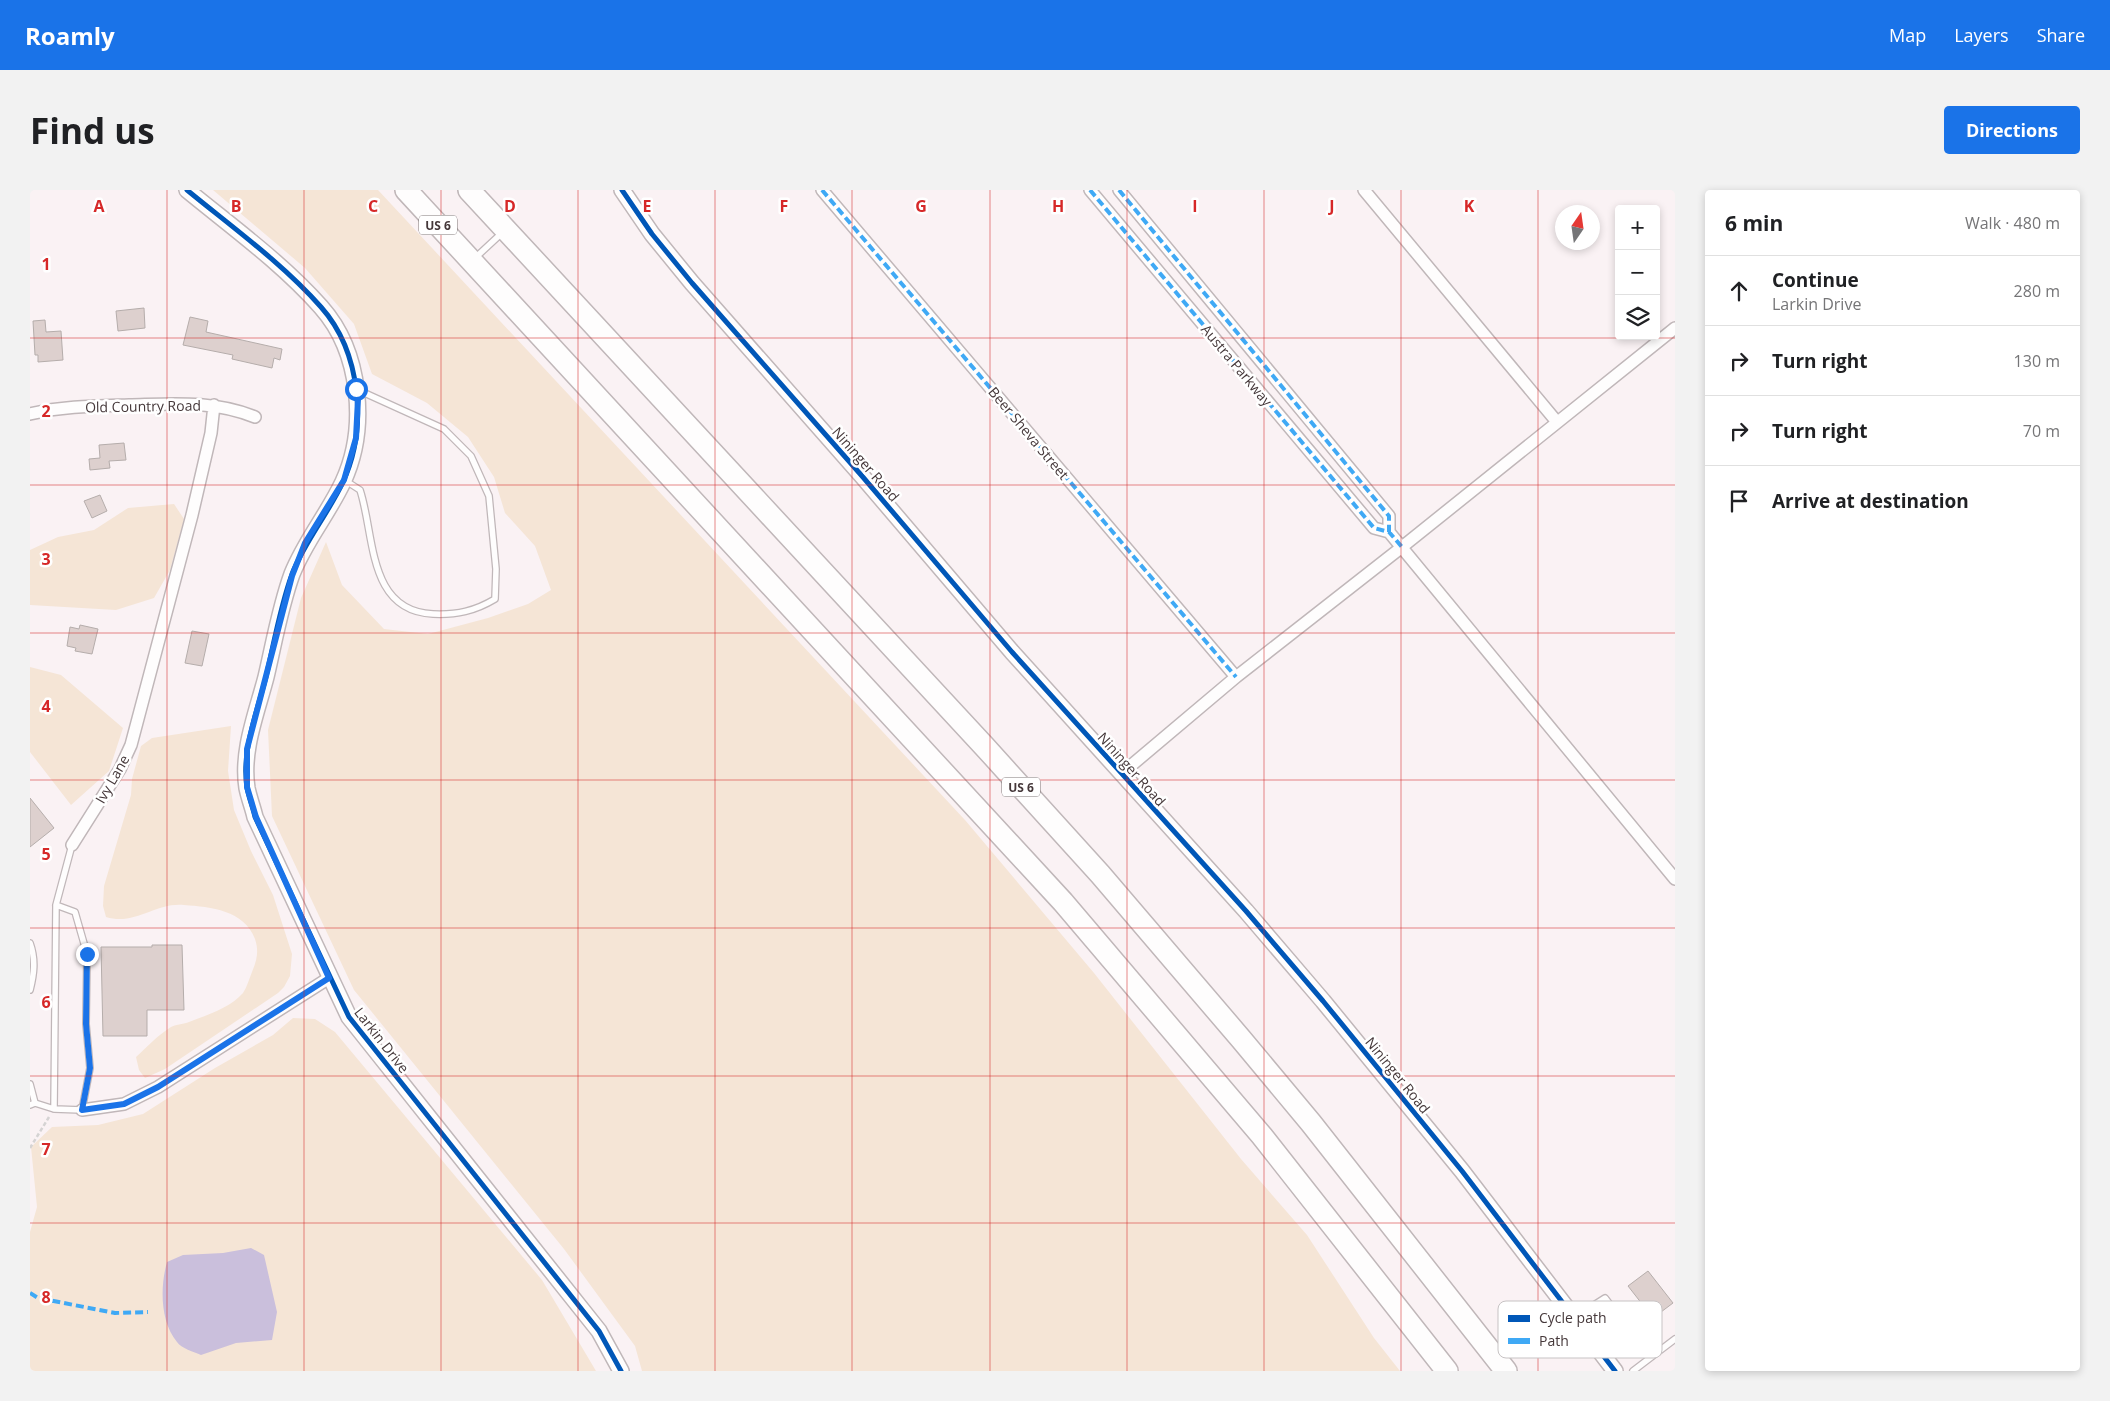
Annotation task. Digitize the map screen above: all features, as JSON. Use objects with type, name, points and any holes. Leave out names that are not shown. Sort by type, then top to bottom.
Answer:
[{"type":"highway","name":"US 6","points":[[406,190],[938,764],[1070,910],[1262,1136],[1447,1371]]},
{"type":"highway","name":"US 6","points":[[469,190],[991,753],[1112,887],[1311,1123],[1506,1371]]},
{"type":"street","name":"Larkin Drive","points":[[187,190],[290,275],[322,308],[342,338],[352,364],[358,399],[356,438],[344,480],[305,543],[292,576],[247,749],[247,787],[256,817],[329,978],[349,1017],[599,1331],[621,1371]]},
{"type":"street","name":"Nininger Road","points":[[622,190],[652,234],[692,283],[862,476],[1012,652],[1246,911],[1323,1001],[1468,1179],[1563,1301]]},
{"type":"street","name":"Beer Sheva Street","points":[[822,190],[1236,676]]},
{"type":"street","name":"Austra Parkway","points":[[1090,190],[1374,528],[1389,532],[1402,547],[1675,880]]},
{"type":"street","name":"Austra Parkway","points":[[1119,190],[1389,516],[1389,532]]},
{"type":"street","points":[[1364,190],[1557,422]]},
{"type":"street","points":[[1121,774],[1236,676],[1402,547],[1675,328]]},
{"type":"street","name":"Old Country Road","points":[[30,414],[85,406],[190,404],[214,405],[240,411],[254,417]]},
{"type":"street","name":"Ivy Lane","points":[[72,845],[120,769],[131,745],[198,488],[211,433],[214,405]]},
{"type":"street","points":[[82,1110],[124,1104],[158,1087],[329,978]]},
{"type":"street","name":"Nininger Road","points":[[1605,1358],[1615,1371]]},
{"type":"lane","points":[[471,261],[506,230]]},
{"type":"lane","points":[[344,480],[360,490],[366,508],[373,556],[382,582],[393,596],[408,609],[425,613],[453,614],[479,608],[495,598],[496,569],[489,496],[471,456],[444,429],[356,389]]},
{"type":"lane","name":"Ivy Lane","points":[[54,1109],[56,905],[72,845]]},
{"type":"lane","points":[[30,1084],[33,1104],[54,1109],[82,1110],[90,1068],[86,1024],[87,954],[75,912],[56,905]]},
{"type":"lane","points":[[30,944],[33,952],[34,970],[30,990]]},
{"type":"lane","points":[[1662,1349],[1675,1339]]},
{"type":"lane","points":[[1633,1371],[1650,1358]]},
{"type":"path","points":[[30,1148],[54,1109]]},
{"type":"shaded area","points":[[213,190],[378,190],[965,820],[1094,973],[1241,1159],[1307,1235],[1374,1338],[1400,1371],[642,1371],[635,1346],[564,1249],[354,990],[272,816],[268,730],[301,598],[326,542],[342,585],[384,629],[428,634],[488,618],[528,604],[551,590],[535,546],[505,513],[494,477],[468,437],[427,403],[372,374],[354,324],[305,268]]},
{"type":"shaded area","points":[[174,504],[184,519],[170,570],[154,598],[116,610],[30,605],[30,550],[58,537],[94,530],[128,508]]},
{"type":"shaded area","points":[[30,667],[61,675],[123,728],[109,771],[71,805],[30,752]]},
{"type":"shaded area","points":[[231,726],[228,771],[234,810],[251,851],[273,895],[292,954],[290,976],[278,993],[165,1069],[145,1078],[139,1070],[136,1057],[157,1037],[171,1027],[211,1014],[225,1007],[243,993],[257,956],[256,943],[250,929],[235,916],[205,907],[174,905],[126,918],[106,917],[103,906],[104,886],[131,795],[132,779],[141,746],[152,738]]},
{"type":"shaded area","points":[[293,1018],[315,1019],[335,1032],[542,1280],[596,1371],[30,1371],[30,1232],[37,1207],[31,1147],[52,1127],[98,1125],[143,1114],[215,1068],[273,1035]]},
{"type":"shaded area","points":[[251,1248],[264,1255],[277,1312],[272,1340],[236,1343],[201,1355],[181,1346],[171,1334],[163,1304],[163,1282],[167,1262],[183,1255],[223,1253]]},
{"type":"building","points":[[144,308],[145,328],[118,331],[116,311]]},
{"type":"building","points":[[190,317],[208,321],[206,332],[282,349],[280,360],[274,358],[272,368],[232,359],[233,355],[183,345]]},
{"type":"building","points":[[45,320],[46,332],[61,331],[63,360],[38,362],[38,355],[35,355],[33,321]]},
{"type":"building","points":[[124,443],[126,460],[109,461],[110,468],[90,470],[89,459],[100,458],[99,445]]},
{"type":"building","points":[[100,495],[107,511],[92,518],[84,501]]},
{"type":"building","points":[[80,625],[98,629],[92,654],[75,651],[76,648],[67,646],[70,627],[79,629]]},
{"type":"building","points":[[192,631],[209,634],[202,666],[185,663]]},
{"type":"building","points":[[30,798],[54,828],[30,847]]},
{"type":"building","points":[[152,945],[182,945],[184,1010],[147,1010],[147,1036],[103,1036],[101,947],[152,947]]},
{"type":"building","points":[[1648,1271],[1673,1303],[1662,1311],[1662,1301],[1640,1301],[1628,1286]]},
{"type":"marked path","points":[[822,190],[1236,677]]},
{"type":"marked path","points":[[1090,190],[1374,528],[1389,532],[1402,547]]},
{"type":"marked path","points":[[1119,190],[1389,516],[1389,532]]},
{"type":"marked path","points":[[30,1293],[38,1298],[115,1313],[148,1312]]},
{"type":"cycle path","points":[[187,190],[273,260],[321,307],[334,325],[345,346],[352,368],[356,391],[358,415],[351,461],[337,494],[303,550],[292,574],[251,732],[246,760],[246,774],[247,788],[255,817],[349,1017],[599,1331],[621,1371]]},
{"type":"cycle path","points":[[622,190],[652,234],[692,283],[862,476],[1012,652],[1246,911],[1323,1001],[1462,1171],[1561,1301]]},
{"type":"cycle path","points":[[1605,1358],[1615,1371]]},
{"type":"route","points":[[87,954],[86,1024],[90,1068],[82,1110],[124,1104],[158,1087],[329,978],[256,817],[247,787],[247,749],[292,576],[305,543],[344,480],[356,438],[358,399],[356,389]]}]
